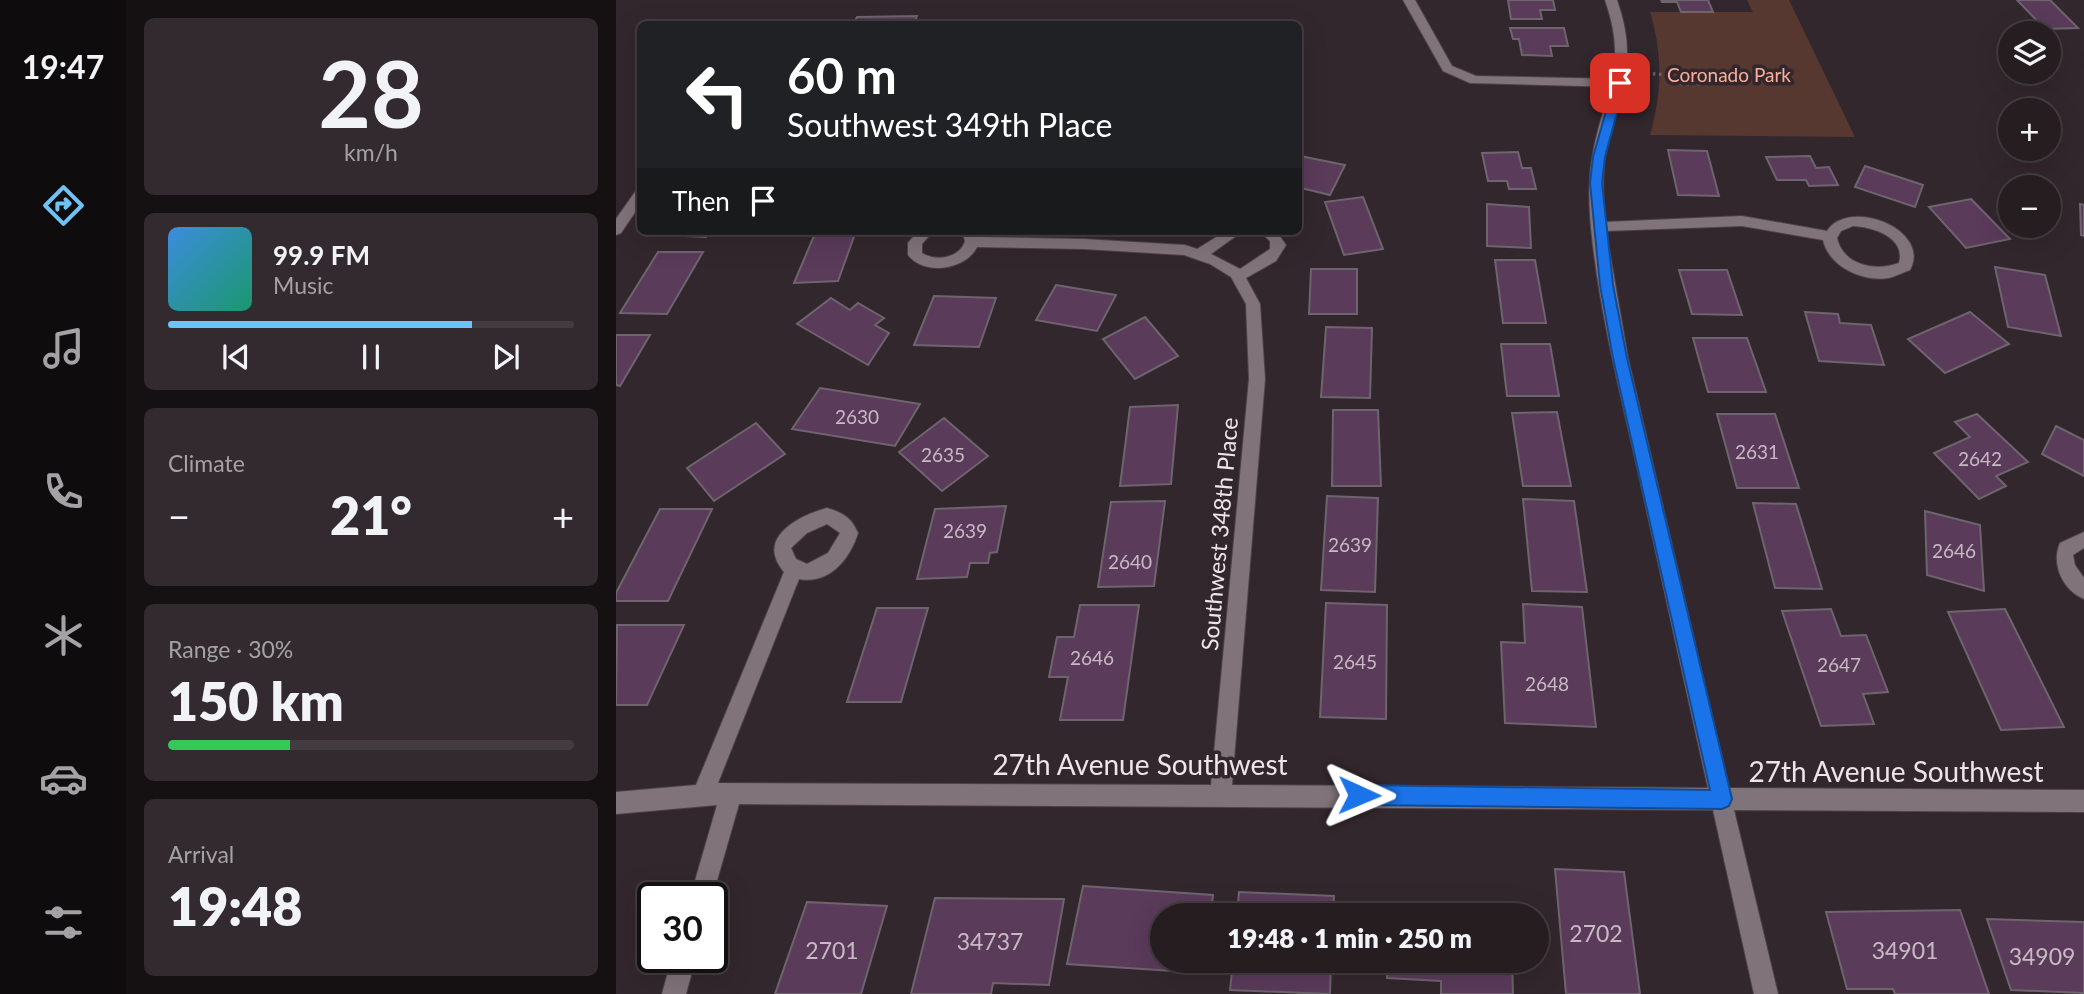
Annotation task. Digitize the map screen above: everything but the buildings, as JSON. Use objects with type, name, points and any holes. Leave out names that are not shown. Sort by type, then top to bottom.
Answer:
[{"type":"street","points":[[1409,0],[1447,68],[1474,80],[1621,77]]},
{"type":"street","points":[[1611,0],[1623,42],[1621,77],[1599,157],[1596,183],[1599,227],[1620,358],[1766,994]]},
{"type":"street","points":[[616,230],[637,199]]},
{"type":"street","points":[[1599,227],[1742,221],[1829,236]]},
{"type":"street","points":[[1866,222],[1892,231],[1902,240],[1908,258],[1905,266],[1897,271],[1885,274],[1864,271],[1844,262],[1835,254],[1829,244],[1829,236],[1833,228],[1841,223],[1866,222]]},
{"type":"street","points":[[922,235],[915,243],[914,250],[915,255],[927,263],[955,260],[969,249],[970,237],[1185,250],[1227,266],[1240,279],[1274,255],[1278,248],[1276,240],[1270,235]]},
{"type":"street","points":[[1200,254],[1230,235]]},
{"type":"street","name":"Southwest 348th Place","points":[[1222,794],[1257,379],[1255,315],[1240,279]]},
{"type":"street","points":[[2084,540],[2074,541],[2066,548],[2063,558],[2067,571],[2084,590]]},
{"type":"street","points":[[702,797],[794,569]]},
{"type":"street","points":[[706,882],[731,793]]},
{"type":"street","name":"27th Avenue Southwest","points":[[616,803],[731,793],[2084,801]]},
{"type":"street","points":[[674,994],[680,973]]},
{"type":"path","points":[[1621,77],[1670,75],[1682,84],[1702,84],[1706,77],[1733,78]]},
{"type":"green space","name":"Coronado Park","points":[[1747,0],[1789,0],[1855,137],[1650,135],[1659,89],[1659,58],[1650,12],[1753,12]]},
{"type":"route","points":[[1359,795],[1722,799],[1620,358],[1606,285],[1596,183],[1604,136],[1620,83]]}]
